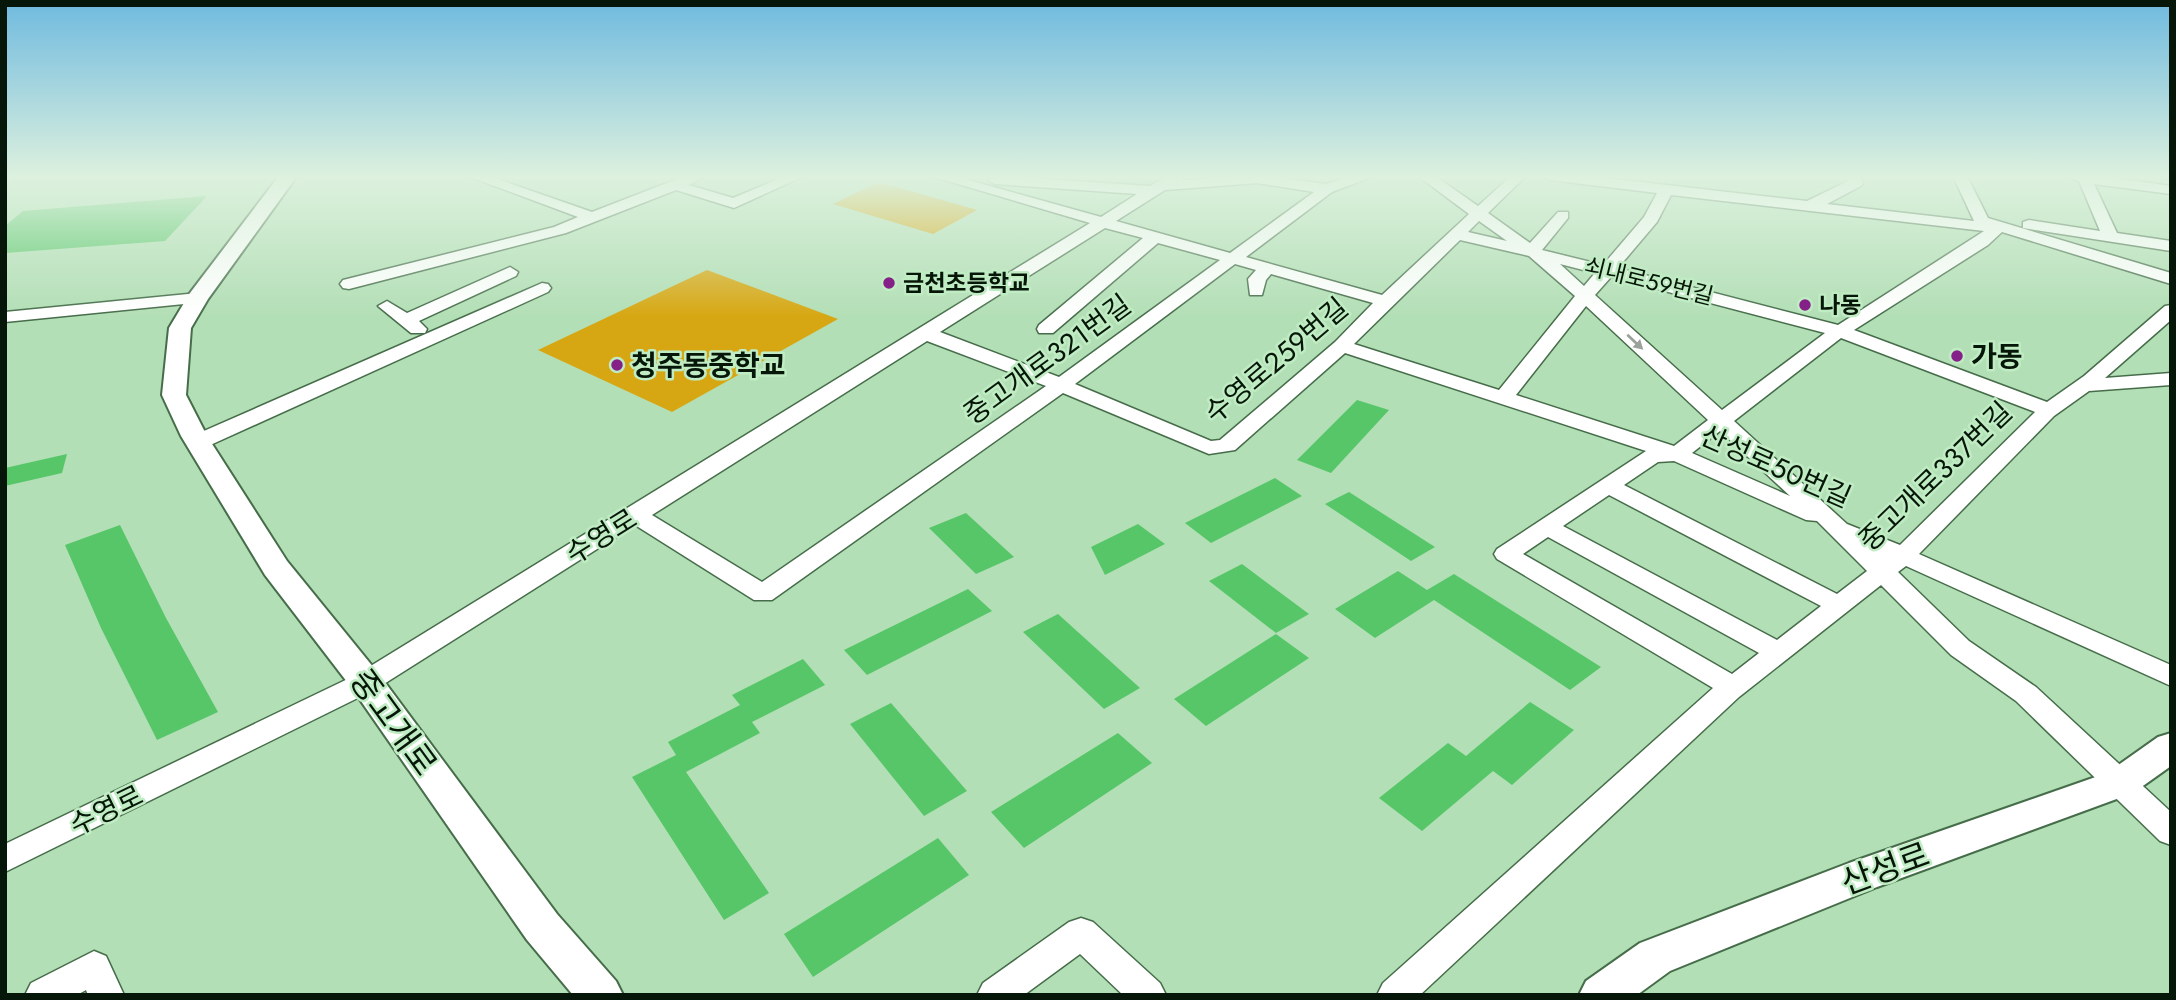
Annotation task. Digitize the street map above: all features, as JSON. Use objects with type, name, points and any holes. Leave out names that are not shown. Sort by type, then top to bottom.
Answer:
[{"type":"street","name":"중고개로","points":[[254,223],[198,298],[180,328],[174,395],[198,442],[276,568],[366,682],[542,927],[601,995]]},
{"type":"street","points":[[349,284],[485,251],[574,223]]},
{"type":"street","name":"수영로","points":[[5,859],[366,682],[1101,223]]},
{"type":"street","points":[[1104,223],[1385,301]]},
{"type":"street","name":"중고개로321번길","points":[[763,594],[1061,385],[1281,223]]},
{"type":"street","name":"수영로259번길","points":[[924,333],[1061,385],[1209,448],[1227,445],[1342,346],[1385,301],[1469,223]]},
{"type":"street","points":[[1491,223],[1531,252],[1556,223]]},
{"type":"street","points":[[1504,397],[1648,223]]},
{"type":"street","points":[[1985,223],[2171,246]]},
{"type":"street","points":[[1989,223],[2171,279]]},
{"type":"street","points":[[1732,687],[1506,554],[1652,456],[1677,454],[1839,331],[1982,242],[1989,223]]},
{"type":"street","points":[[2103,223],[2111,237]]},
{"type":"street","points":[[2131,240],[2171,232]]},
{"type":"street","name":"쇠내로59번길","points":[[1457,234],[1839,331],[2049,410]]},
{"type":"street","points":[[1046,329],[1155,237]]},
{"type":"street","points":[[485,251],[510,272],[542,288]]},
{"type":"street","name":"쇠내로59번길","points":[[1531,252],[1550,264],[1833,524],[1960,648],[2026,694],[2171,832]]},
{"type":"street","points":[[1256,291],[1257,279],[1267,268]]},
{"type":"street","points":[[406,320],[510,272]]},
{"type":"street","points":[[198,442],[542,288]]},
{"type":"street","points":[[5,317],[198,298]]},
{"type":"street","points":[[387,306],[429,337]]},
{"type":"street","name":"중고개로337번길","points":[[1395,995],[1732,687],[1903,555],[2049,410],[2083,385],[2171,310]]},
{"type":"street","name":"산성로50번길","points":[[1342,346],[1677,454],[2171,676]]},
{"type":"street","points":[[2083,385],[2171,379]]},
{"type":"street","points":[[1608,486],[1839,605]]},
{"type":"street","points":[[635,515],[763,594]]},
{"type":"street","points":[[1547,527],[1778,652]]},
{"type":"street","name":"산성로","points":[[1601,995],[1655,957],[1863,875],[2120,783],[2171,747]]},
{"type":"street","points":[[995,995],[1081,933],[1148,995]]},
{"type":"street","points":[[43,995],[100,981]]},
{"type":"shaded area","points":[[895,223],[954,223],[933,234]]},
{"type":"shaded area","points":[[707,270],[838,319],[672,412],[538,350]]},
{"type":"building","points":[[9,223],[182,223],[165,241],[5,253],[5,226]]},
{"type":"building","points":[[1357,400],[1389,410],[1331,473],[1297,460]]},
{"type":"building","points":[[67,454],[62,473],[5,486],[5,468]]},
{"type":"building","points":[[1275,478],[1302,496],[1211,543],[1185,523]]},
{"type":"building","points":[[1349,492],[1435,547],[1411,561],[1325,504]]},
{"type":"building","points":[[966,513],[1014,557],[976,574],[929,528]]},
{"type":"building","points":[[1138,524],[1165,544],[1105,575],[1091,547]]},
{"type":"building","points":[[120,525],[166,618],[218,712],[157,740],[101,628],[65,545]]},
{"type":"building","points":[[1242,564],[1309,614],[1276,633],[1209,581]]},
{"type":"building","points":[[1398,571],[1427,590],[1454,574],[1601,667],[1570,690],[1434,600],[1375,638],[1335,609]]},
{"type":"building","points":[[968,589],[992,611],[867,675],[844,650]]},
{"type":"building","points":[[1058,614],[1140,688],[1104,709],[1023,632]]},
{"type":"building","points":[[1276,634],[1309,658],[1206,726],[1174,699]]},
{"type":"building","points":[[803,659],[825,685],[752,722],[760,733],[686,772],[769,893],[724,920],[632,777],[676,755],[668,742],[740,705],[732,695]]},
{"type":"building","points":[[1530,702],[1574,730],[1512,785],[1493,771],[1422,831],[1379,798],[1448,743],[1466,756]]},
{"type":"building","points":[[891,703],[967,791],[924,816],[850,724]]},
{"type":"building","points":[[1118,733],[1152,763],[1024,848],[991,812]]},
{"type":"building","points":[[938,838],[969,875],[813,977],[784,934]]},
{"type":"place","name":"금천초등학교","points":[[889,283]]},
{"type":"place","name":"나동","points":[[1805,305]]},
{"type":"place","name":"가동","points":[[1957,356]]},
{"type":"place","name":"청주동중학교","points":[[617,365]]}]
